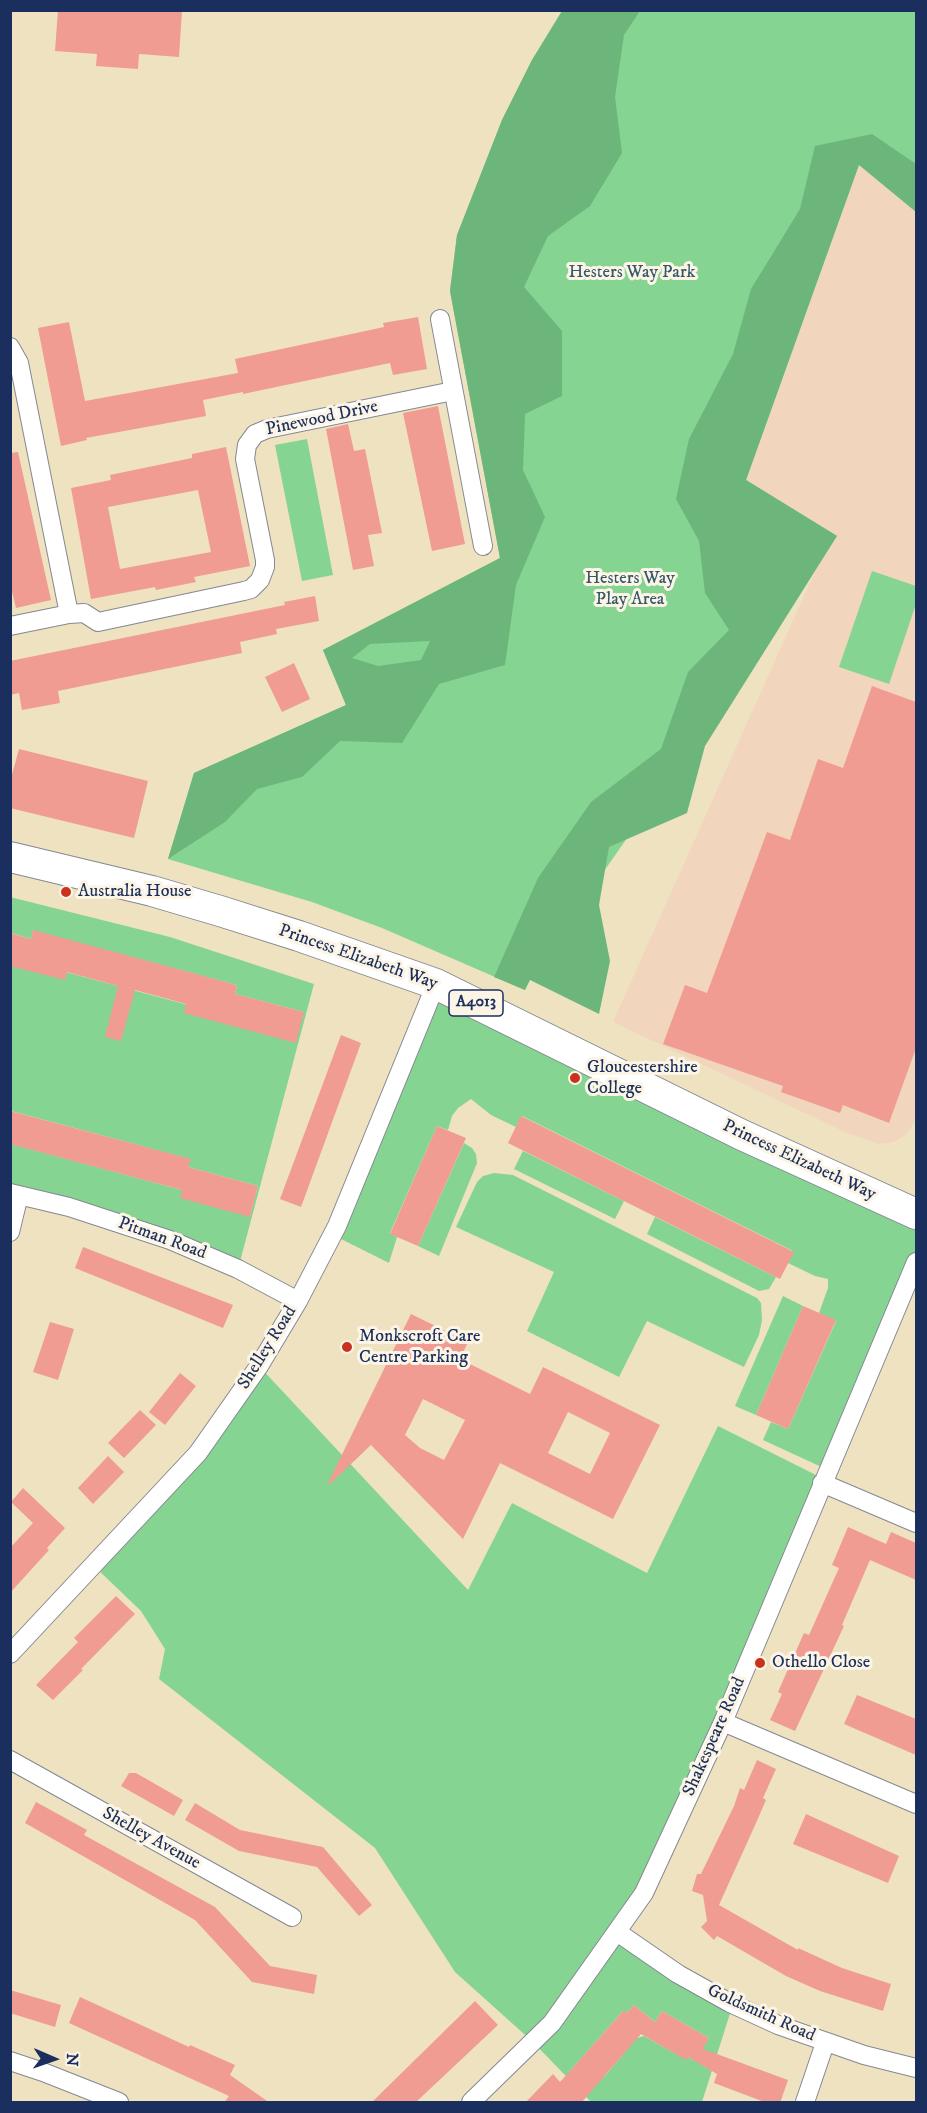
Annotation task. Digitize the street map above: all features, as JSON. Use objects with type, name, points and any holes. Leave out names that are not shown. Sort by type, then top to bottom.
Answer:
[{"type":"main road","name":"Princess Elizabeth Way","points":[[10,857],[152,891],[220,911],[436,984],[732,1130],[916,1214]]},
{"type":"street","points":[[440,319],[483,546]]},
{"type":"street","points":[[10,347],[19,363],[69,614]]},
{"type":"street","name":"Pinewood Drive","points":[[10,626],[84,613],[98,622],[251,589],[260,580],[265,567],[245,459],[247,445],[255,434],[267,429],[453,391]]},
{"type":"street","name":"Shelley Road","points":[[10,1654],[198,1453],[259,1366],[298,1301],[337,1226],[436,984]]},
{"type":"street","name":"Pitman Road","points":[[10,1232],[15,1194],[69,1207],[170,1240],[238,1269],[298,1301]]},
{"type":"street","name":"Shakespeare Road","points":[[471,2103],[552,2023],[644,1893],[723,1722],[916,1262]]},
{"type":"street","points":[[822,1484],[916,1523]]},
{"type":"street","points":[[723,1722],[916,1804]]},
{"type":"street","name":"Shelley Avenue","points":[[10,1761],[292,1917]]},
{"type":"street","name":"Goldsmith Road","points":[[618,1932],[678,1974],[730,2003],[778,2025],[825,2043],[916,2068]]},
{"type":"street","points":[[805,2103],[825,2043]]},
{"type":"street","points":[[10,2061],[119,2103]]},
{"type":"shaded area","points":[[859,164],[916,170],[916,1119],[907,1134],[894,1142],[878,1144],[845,1132],[613,1022],[830,538],[746,480]]},
{"type":"green space","name":"Hesters Way Park","points":[[562,11],[916,11],[916,170],[859,164],[746,480],[837,536],[529,979],[525,990],[382,928],[312,902],[168,859],[194,773],[346,705],[323,650],[500,558],[450,291],[457,235],[502,120],[532,60]]},
{"type":"green space","points":[[562,11],[640,11],[624,35],[615,97],[622,153],[590,206],[548,236],[524,287],[562,331],[562,396],[525,414],[523,470],[545,517],[516,585],[505,665],[439,684],[402,743],[340,741],[302,777],[257,789],[225,822],[168,859],[194,773],[346,705],[323,650],[500,558],[450,291],[457,235],[502,120],[532,60]],"holes":[[[430,641],[421,660],[378,666],[352,658],[370,644]]]},
{"type":"green space","points":[[872,134],[916,164],[916,212],[859,165],[746,480],[837,536],[705,746],[687,813],[609,847],[599,905],[610,961],[599,1014],[530,980],[525,990],[494,977],[538,878],[591,802],[661,749],[688,672],[729,630],[705,593],[699,541],[676,499],[689,439],[733,354],[751,289],[800,209],[815,146]]},
{"type":"green space","points":[[307,439],[333,575],[302,581],[275,445]]},
{"type":"green space","points":[[872,571],[916,586],[916,604],[889,684],[839,667]]},
{"type":"green space","points":[[10,897],[170,937],[314,984],[238,1269],[11,1193],[11,1144],[182,1190],[250,1216],[258,1186],[188,1167],[190,1159],[11,1111],[11,966],[25,961],[229,1016],[304,1012],[235,994],[237,985],[33,931],[31,939],[11,933]]},
{"type":"green space","points":[[436,984],[916,1214],[916,1262],[828,1470],[763,1440],[771,1422],[788,1429],[836,1321],[819,1313],[828,1288],[828,1279],[815,1276],[788,1263],[793,1251],[522,1116],[516,1127],[491,1115],[471,1099],[458,1108],[452,1116],[448,1130],[437,1126],[390,1233],[397,1237],[389,1263],[333,1235]]},
{"type":"green space","points":[[464,1143],[476,1154],[477,1163],[439,1256],[418,1246]]},
{"type":"green space","points":[[523,1151],[624,1201],[615,1219],[514,1169]]},
{"type":"green space","points":[[494,1173],[513,1175],[757,1298],[761,1303],[762,1320],[759,1335],[744,1367],[647,1321],[619,1377],[527,1331],[554,1272],[456,1227],[477,1182],[483,1176]]},
{"type":"green space","points":[[655,1217],[776,1277],[769,1289],[759,1291],[647,1234]]},
{"type":"green space","points":[[783,1296],[803,1306],[756,1415],[735,1406]]},
{"type":"green space","points":[[259,1366],[468,1590],[512,1503],[647,1573],[718,1426],[824,1479],[618,1932],[733,2004],[702,2102],[591,2102],[533,2042],[455,1972],[375,1848],[159,1679],[165,1649],[141,1611],[94,1566]],"holes":[[[634,2005],[655,2022],[662,2011],[709,2038],[695,2061],[679,2052],[676,2054],[644,2036],[637,2038],[604,2077],[569,2072],[623,2011],[626,2013]]]},
{"type":"building","points":[[58,10],[182,10],[179,57],[139,54],[138,69],[96,66],[97,54],[55,51]]},
{"type":"building","points":[[418,317],[427,369],[393,375],[390,363],[243,394],[243,392],[203,400],[206,416],[86,438],[87,440],[61,446],[38,328],[69,322],[85,401],[238,373],[235,359],[384,327],[383,323]]},
{"type":"building","points":[[438,406],[465,544],[432,551],[403,413]]},
{"type":"building","points":[[348,424],[354,451],[365,449],[382,533],[368,535],[374,566],[353,570],[326,429]]},
{"type":"building","points":[[226,447],[250,566],[194,577],[196,582],[91,599],[71,488],[111,480],[110,475],[192,458],[192,454]],"holes":[[[198,490],[211,552],[120,569],[108,507]]]},
{"type":"building","points":[[18,452],[51,600],[16,608],[10,583],[10,453]]},
{"type":"building","points":[[315,596],[319,621],[276,629],[277,634],[240,642],[242,653],[58,691],[60,703],[22,710],[19,693],[10,695],[10,661],[285,605],[284,602]]},
{"type":"building","points":[[294,663],[310,699],[282,712],[265,677]]},
{"type":"building","points":[[872,686],[916,702],[916,1048],[889,1123],[843,1105],[840,1113],[781,1092],[783,1086],[663,1044],[685,985],[707,993],[767,832],[790,840],[818,759],[843,768]]},
{"type":"building","points":[[19,749],[148,781],[134,838],[10,808],[10,782]]},
{"type":"building","points":[[33,930],[237,985],[235,994],[304,1012],[296,1043],[184,1013],[186,1004],[135,990],[121,1041],[105,1037],[118,986],[67,972],[65,980],[10,966],[10,933],[31,939]]},
{"type":"building","points":[[341,1035],[361,1043],[301,1207],[280,1199]]},
{"type":"building","points":[[10,1111],[191,1159],[188,1167],[258,1186],[250,1217],[180,1198],[182,1190],[10,1144]]},
{"type":"building","points":[[521,1116],[794,1252],[780,1279],[508,1143]]},
{"type":"building","points":[[437,1126],[466,1138],[418,1246],[390,1234]]},
{"type":"building","points":[[83,1247],[233,1305],[223,1328],[75,1268]]},
{"type":"building","points":[[803,1306],[836,1320],[788,1429],[756,1415]]},
{"type":"building","points":[[411,1314],[468,1342],[460,1359],[530,1394],[543,1367],[660,1425],[613,1519],[500,1463],[463,1539],[371,1445],[330,1484],[328,1483]],"holes":[[[423,1399],[465,1420],[444,1460],[420,1448],[405,1435]],[[568,1412],[610,1433],[590,1474],[548,1453]]]},
{"type":"building","points":[[50,1322],[74,1329],[58,1380],[33,1372]]},
{"type":"building","points":[[180,1373],[196,1386],[165,1425],[149,1412]]},
{"type":"building","points":[[140,1410],[156,1425],[124,1458],[108,1443]]},
{"type":"building","points":[[108,1456],[124,1472],[93,1504],[78,1488]]},
{"type":"building","points":[[23,1488],[65,1528],[47,1548],[49,1550],[10,1593],[10,1548],[33,1523],[11,1502]]},
{"type":"building","points":[[848,1527],[886,1544],[891,1532],[916,1543],[916,1580],[870,1560],[842,1625],[844,1626],[795,1731],[770,1720],[782,1694],[778,1692],[804,1633],[809,1635],[839,1568],[832,1565]]},
{"type":"building","points":[[116,1596],[135,1614],[53,1700],[36,1685],[78,1642],[74,1638]]},
{"type":"building","points":[[857,1695],[916,1719],[916,1755],[844,1724]]},
{"type":"building","points":[[757,1760],[776,1769],[763,1798],[766,1800],[719,1905],[798,1950],[798,1948],[842,1968],[891,1984],[883,2011],[820,1991],[786,1976],[717,1936],[714,1940],[701,1927],[707,1921],[703,1895],[692,1891],[697,1874],[701,1874],[734,1806],[740,1788],[744,1790]]},
{"type":"building","points":[[129,1773],[136,1773],[183,1800],[174,1816],[121,1786]]},
{"type":"building","points":[[36,1802],[87,1830],[84,1835],[215,1907],[270,1966],[317,1975],[314,1994],[252,1982],[195,1920],[25,1823]]},
{"type":"building","points":[[195,1803],[240,1830],[323,1847],[372,1905],[359,1916],[317,1867],[239,1851],[185,1820]]},
{"type":"building","points":[[806,1814],[899,1856],[888,1883],[793,1844]]},
{"type":"building","points":[[10,1990],[61,2005],[55,2027],[10,2013]]},
{"type":"building","points":[[80,1997],[189,2047],[190,2045],[235,2065],[230,2075],[270,2103],[224,2103],[229,2096],[69,2023]]},
{"type":"building","points":[[475,2001],[498,2025],[415,2103],[371,2103]]},
{"type":"building","points":[[634,2005],[655,2022],[662,2011],[709,2038],[703,2049],[788,2080],[780,2103],[767,2103],[714,2083],[717,2074],[688,2057],[686,2060],[641,2034],[581,2103],[525,2103],[553,2074],[560,2082],[624,2010],[626,2013]]},
{"type":"place","name":"Australia House","points":[[66,892]]},
{"type":"place","name":"Gloucestershire College","points":[[575,1078]]},
{"type":"place","name":"Monkscroft Care Centre Parking","points":[[347,1347]]},
{"type":"place","name":"Othello Close","points":[[760,1663]]},
{"type":"park label","name":"Hesters Way Play Area","points":[[630,589]]}]
